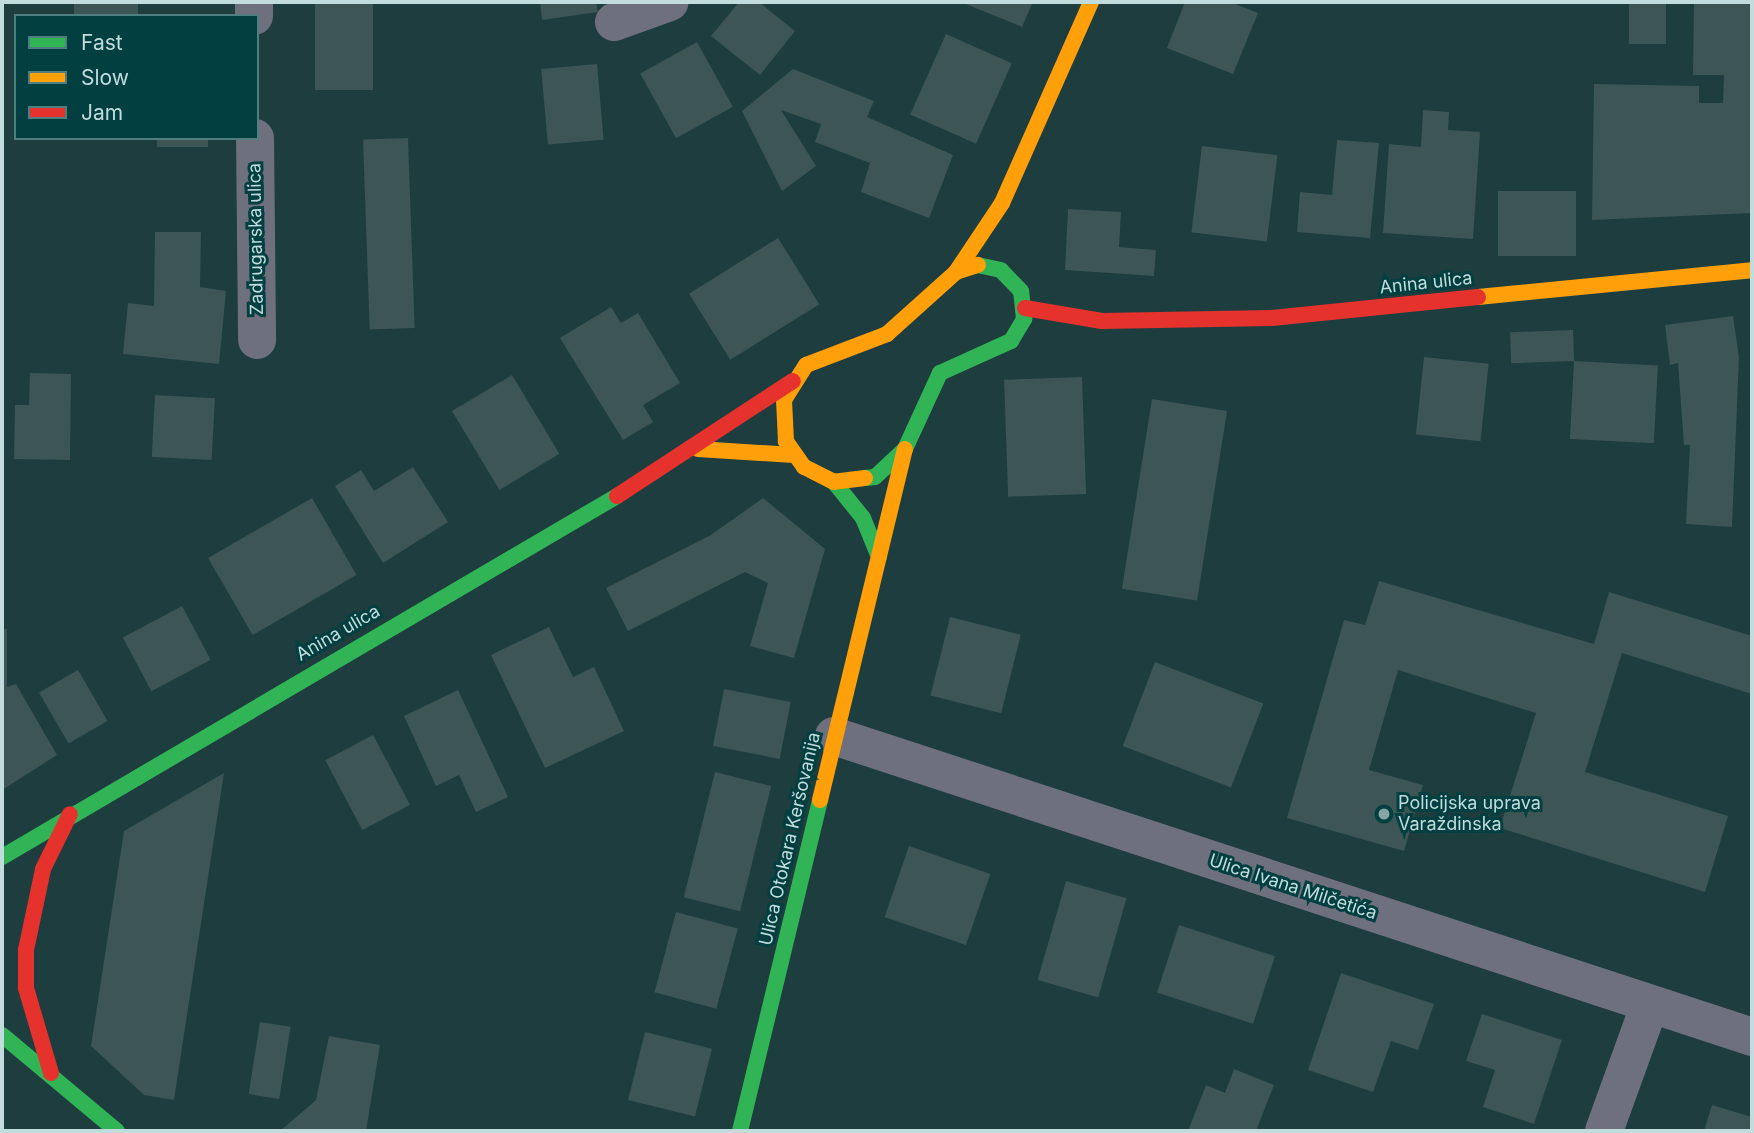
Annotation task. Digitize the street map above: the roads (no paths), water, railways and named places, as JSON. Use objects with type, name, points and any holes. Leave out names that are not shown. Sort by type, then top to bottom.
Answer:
[{"type":"main road","name":"Anina ulica","points":[[2,858],[70,814],[698,449],[827,354],[887,334],[956,272],[1002,203],[1091,2]]},
{"type":"main road","points":[[1002,203],[1003,229]]},
{"type":"main road","points":[[1006,254],[1011,277],[1025,309],[1012,341]]},
{"type":"main road","points":[[956,272],[978,265],[1011,277]]},
{"type":"main road","name":"Anina ulica","points":[[1025,309],[1102,321],[1272,318],[1752,270]]},
{"type":"main road","name":"Anina ulica","points":[[905,449],[940,373],[1012,341],[1102,321]]},
{"type":"main road","points":[[793,381],[781,420],[794,455]]},
{"type":"main road","points":[[698,449],[794,455],[834,482],[863,518],[879,557]]},
{"type":"main road","points":[[834,482],[875,477],[905,449]]},
{"type":"main road","name":"Ulica Otokara Keršovanija","points":[[740,1131],[905,449]]},
{"type":"main road","points":[[51,1073],[26,988],[27,937],[43,869],[70,814]]},
{"type":"main road","points":[[2,1035],[51,1073],[117,1131]]},
{"type":"street","points":[[614,22],[670,2]]},
{"type":"street","name":"Zadrugarska ulica","points":[[255,140],[257,340]]},
{"type":"street","name":"Ulica Ivana Milčetića","points":[[834,736],[1752,1037]]},
{"type":"street","points":[[1604,1131],[1650,1004]]},
{"type":"place","name":"Policijska uprava Varaždinska","points":[[1384,814]]}]
